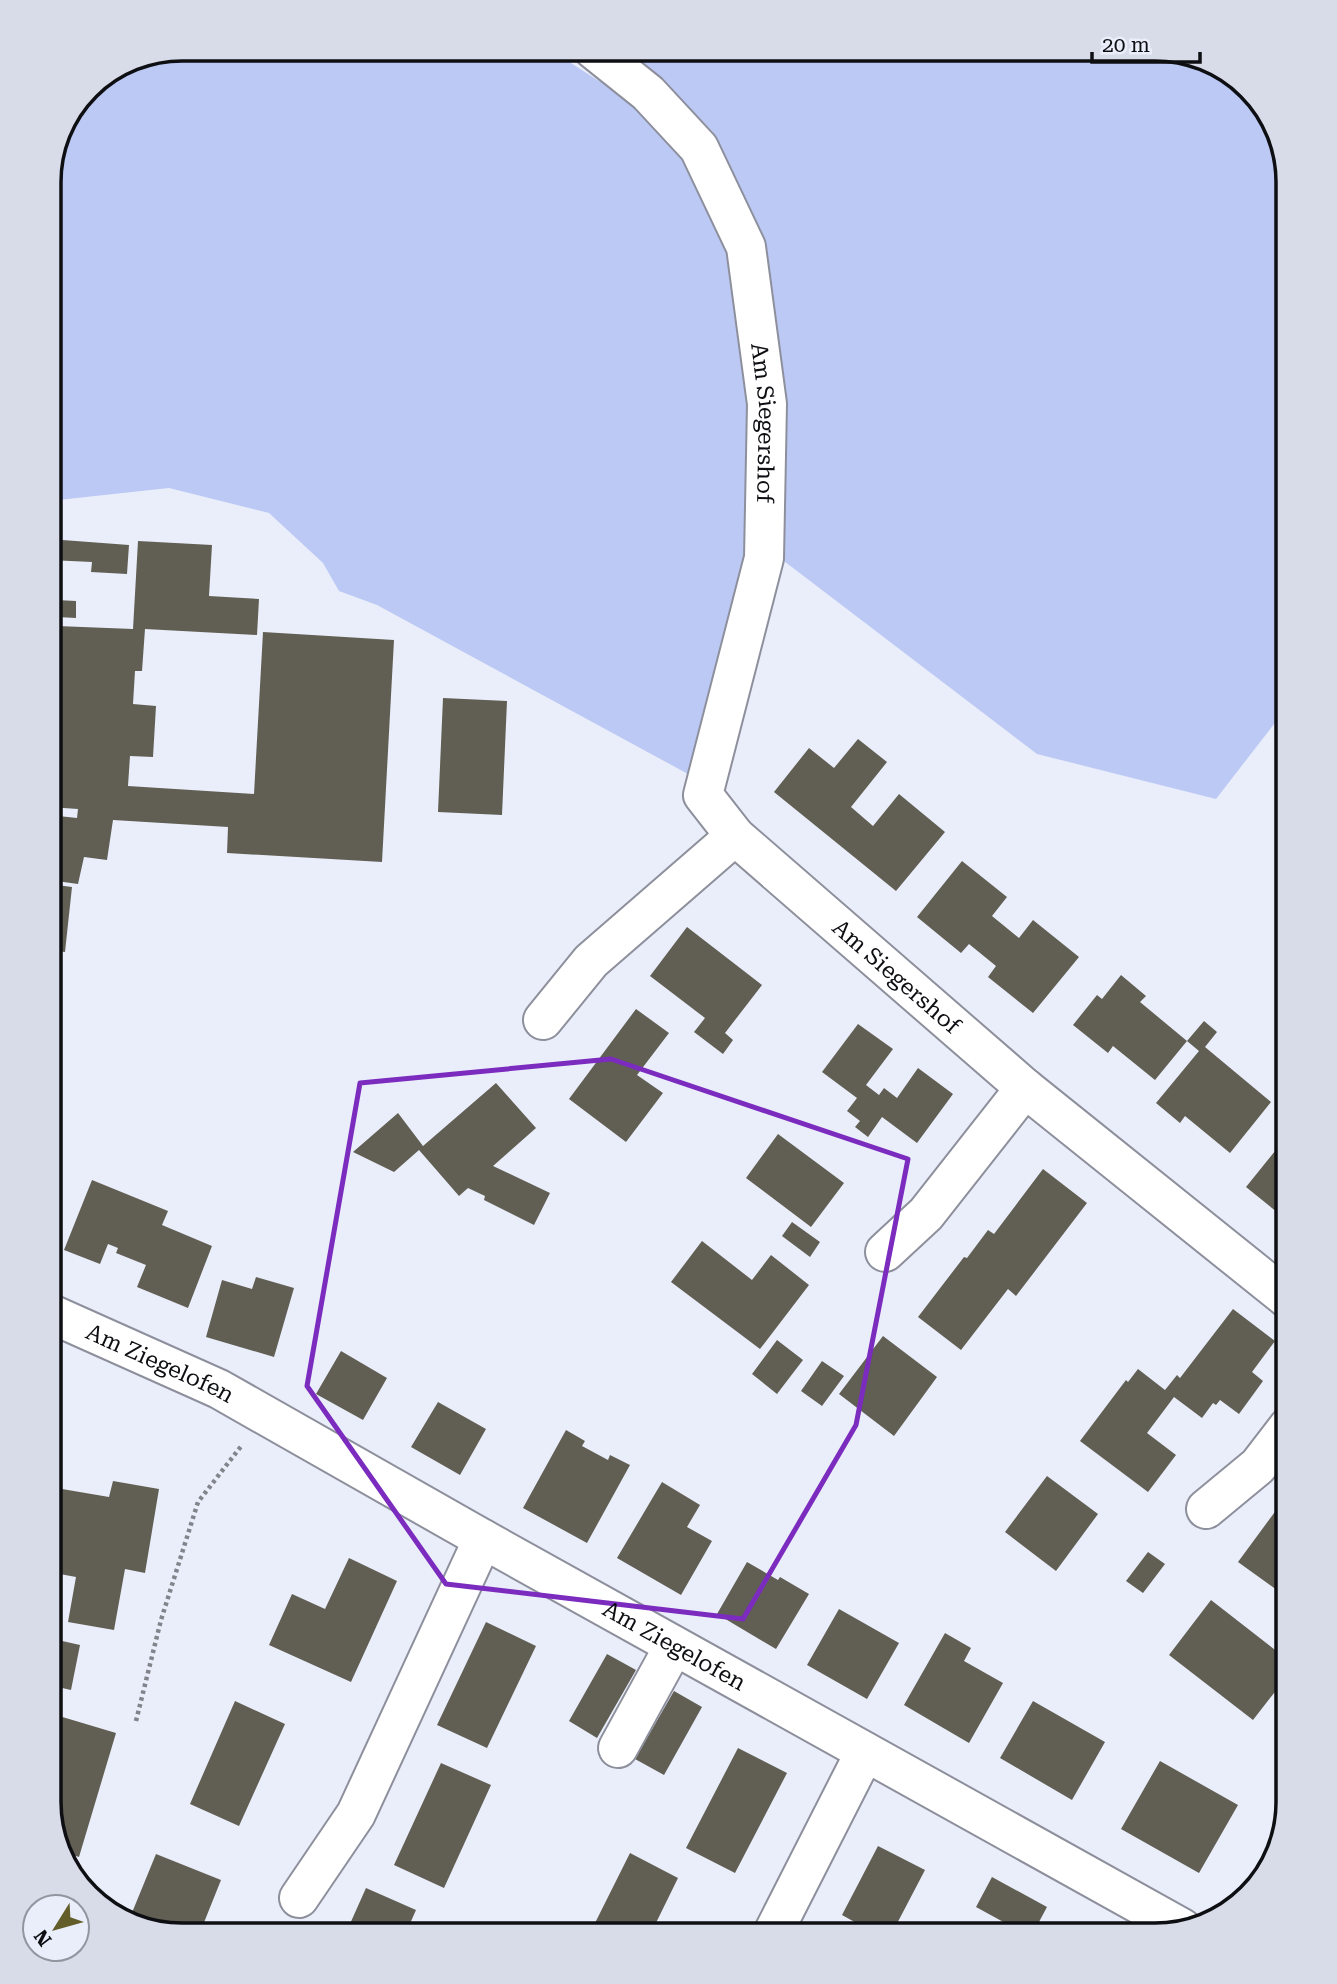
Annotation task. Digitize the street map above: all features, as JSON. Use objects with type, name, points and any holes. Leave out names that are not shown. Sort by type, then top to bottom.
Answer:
[{"type":"street","name":"Am Siegershof","points":[[609,61],[648,93],[699,148],[746,247],[767,404],[764,558],[702,795],[735,836],[1025,1088],[1276,1289]]},
{"type":"street","points":[[543,1020],[591,961],[735,836]]},
{"type":"street","points":[[885,1252],[926,1214],[1025,1088]]},
{"type":"street","name":"Am Ziegelofen","points":[[61,1318],[219,1389],[1171,1922]]},
{"type":"street","points":[[1206,1509],[1258,1466],[1276,1443]]},
{"type":"street","points":[[299,1898],[356,1814],[483,1539]]},
{"type":"street","points":[[618,1748],[674,1646]]},
{"type":"street","points":[[778,1923],[865,1752]]},
{"type":"path","points":[[136,1721],[161,1620],[198,1502],[247,1438],[271,1418]]},
{"type":"highlighted area","points":[[611,1059],[908,1159],[856,1425],[743,1619],[446,1584],[307,1386],[360,1083]]},
{"type":"shaded area","points":[[183,61],[568,61],[635,104],[689,157],[732,250],[752,411],[753,558],[740,622],[688,774],[377,605],[339,591],[323,563],[269,513],[169,488],[62,500],[64,159],[70,136],[82,115],[97,97],[115,82],[136,70]]},
{"type":"shaded area","points":[[639,61],[1162,62],[1178,64],[1208,74],[1222,82],[1251,109],[1267,136],[1276,183],[1276,722],[1216,799],[1037,754],[780,558],[759,245],[712,131]]},
{"type":"building","points":[[62,540],[129,545],[127,574],[91,572],[92,562],[62,561]]},
{"type":"building","points":[[138,541],[212,545],[209,596],[259,599],[257,635],[145,629],[142,671],[135,671],[133,704],[156,706],[153,757],[130,756],[128,786],[254,794],[263,632],[394,640],[382,862],[227,853],[228,827],[113,820],[107,860],[84,857],[78,884],[62,882],[62,816],[77,818],[78,809],[62,808],[62,626],[133,629]]},
{"type":"building","points":[[62,600],[76,601],[76,618],[62,617]]},
{"type":"building","points":[[443,698],[507,701],[502,815],[438,812]]},
{"type":"building","points":[[858,739],[887,762],[851,807],[873,826],[899,794],[945,832],[896,891],[774,792],[809,748],[834,768]]},
{"type":"building","points":[[962,861],[1007,897],[992,916],[1019,938],[1033,920],[1079,957],[1033,1013],[988,977],[996,966],[969,944],[961,953],[917,917]]},
{"type":"building","points":[[62,886],[72,887],[65,952],[62,952]]},
{"type":"building","points":[[687,927],[762,985],[725,1033],[733,1040],[723,1054],[694,1032],[705,1018],[650,976]]},
{"type":"building","points":[[1121,975],[1146,996],[1140,1002],[1187,1041],[1155,1080],[1113,1046],[1108,1053],[1073,1025],[1097,995],[1102,999]]},
{"type":"building","points":[[636,1009],[669,1033],[637,1075],[663,1093],[626,1142],[569,1099]]},
{"type":"building","points":[[1204,1021],[1217,1032],[1205,1047],[1271,1102],[1230,1153],[1185,1116],[1180,1123],[1156,1103],[1199,1051],[1187,1041]]},
{"type":"building","points":[[858,1024],[893,1049],[866,1085],[879,1095],[884,1088],[897,1098],[918,1068],[953,1094],[917,1143],[882,1117],[868,1137],[855,1127],[860,1121],[847,1111],[857,1098],[822,1072]]},
{"type":"building","points":[[496,1083],[536,1128],[493,1166],[550,1193],[534,1225],[484,1200],[485,1196],[468,1188],[459,1196],[419,1150],[394,1172],[353,1152],[398,1113],[423,1146]]},
{"type":"building","points":[[778,1134],[844,1183],[811,1227],[746,1178]]},
{"type":"building","points":[[1276,1150],[1276,1211],[1246,1187]]},
{"type":"building","points":[[1043,1169],[1087,1203],[1016,1296],[1008,1289],[961,1350],[918,1317],[988,1230],[994,1234]]},
{"type":"building","points":[[92,1180],[168,1211],[162,1225],[212,1246],[188,1308],[137,1287],[146,1265],[116,1253],[118,1248],[108,1244],[100,1264],[64,1250]]},
{"type":"building","points":[[792,1222],[820,1242],[810,1257],[782,1236]]},
{"type":"building","points":[[702,1241],[752,1280],[771,1255],[809,1285],[760,1349],[671,1282]]},
{"type":"building","points":[[256,1277],[294,1288],[274,1357],[206,1337],[222,1280],[252,1289]]},
{"type":"building","points":[[1233,1309],[1275,1341],[1252,1372],[1263,1381],[1239,1414],[1220,1400],[1216,1405],[1213,1403],[1202,1418],[1174,1397],[1147,1433],[1176,1455],[1148,1492],[1080,1441],[1126,1380],[1128,1382],[1138,1369],[1165,1390],[1177,1375],[1180,1378]]},
{"type":"building","points":[[883,1336],[937,1377],[894,1436],[839,1394]]},
{"type":"building","points":[[777,1340],[803,1360],[777,1394],[752,1374]]},
{"type":"building","points":[[341,1351],[387,1378],[363,1420],[316,1394]]},
{"type":"building","points":[[822,1361],[844,1376],[822,1406],[801,1391]]},
{"type":"building","points":[[438,1402],[486,1429],[460,1475],[411,1447]]},
{"type":"building","points":[[566,1430],[585,1441],[582,1446],[608,1460],[610,1455],[630,1465],[587,1543],[523,1508]]},
{"type":"building","points":[[1047,1476],[1098,1514],[1056,1571],[1005,1532]]},
{"type":"building","points":[[113,1481],[159,1489],[145,1573],[125,1569],[114,1630],[68,1622],[76,1577],[61,1574],[62,1489],[109,1497]]},
{"type":"building","points":[[662,1482],[700,1505],[687,1527],[712,1541],[681,1595],[617,1558]]},
{"type":"building","points":[[1276,1510],[1276,1589],[1238,1562]]},
{"type":"building","points":[[1148,1552],[1165,1564],[1143,1593],[1126,1581]]},
{"type":"building","points":[[349,1558],[397,1581],[351,1682],[269,1645],[292,1594],[325,1609]]},
{"type":"building","points":[[747,1562],[809,1594],[776,1649],[717,1614]]},
{"type":"building","points":[[1211,1600],[1276,1651],[1276,1690],[1253,1720],[1169,1655]]},
{"type":"building","points":[[839,1609],[899,1643],[867,1699],[807,1665]]},
{"type":"building","points":[[486,1622],[536,1646],[487,1748],[437,1725]]},
{"type":"building","points":[[945,1633],[971,1648],[964,1661],[1003,1683],[969,1743],[904,1705]]},
{"type":"building","points":[[61,1641],[80,1645],[71,1690],[61,1688]]},
{"type":"building","points":[[607,1654],[636,1670],[597,1738],[569,1721]]},
{"type":"building","points":[[674,1691],[702,1707],[664,1775],[635,1759]]},
{"type":"building","points":[[235,1701],[285,1724],[239,1826],[190,1804]]},
{"type":"building","points":[[1033,1701],[1105,1742],[1072,1800],[1000,1758]]},
{"type":"building","points":[[61,1717],[116,1733],[79,1857],[74,1856],[70,1848],[62,1817]]},
{"type":"building","points":[[738,1748],[787,1773],[735,1873],[686,1848]]},
{"type":"building","points":[[1160,1761],[1238,1805],[1199,1873],[1121,1829]]},
{"type":"building","points":[[441,1763],[491,1785],[444,1888],[394,1865]]},
{"type":"building","points":[[878,1846],[925,1870],[897,1923],[856,1923],[842,1915]]},
{"type":"building","points":[[630,1853],[678,1878],[656,1922],[595,1922]]},
{"type":"building","points":[[156,1854],[221,1880],[204,1922],[159,1920],[133,1911]]},
{"type":"building","points":[[992,1877],[1047,1907],[1038,1923],[1005,1923],[976,1907]]},
{"type":"building","points":[[366,1888],[416,1910],[411,1922],[351,1922]]}]
